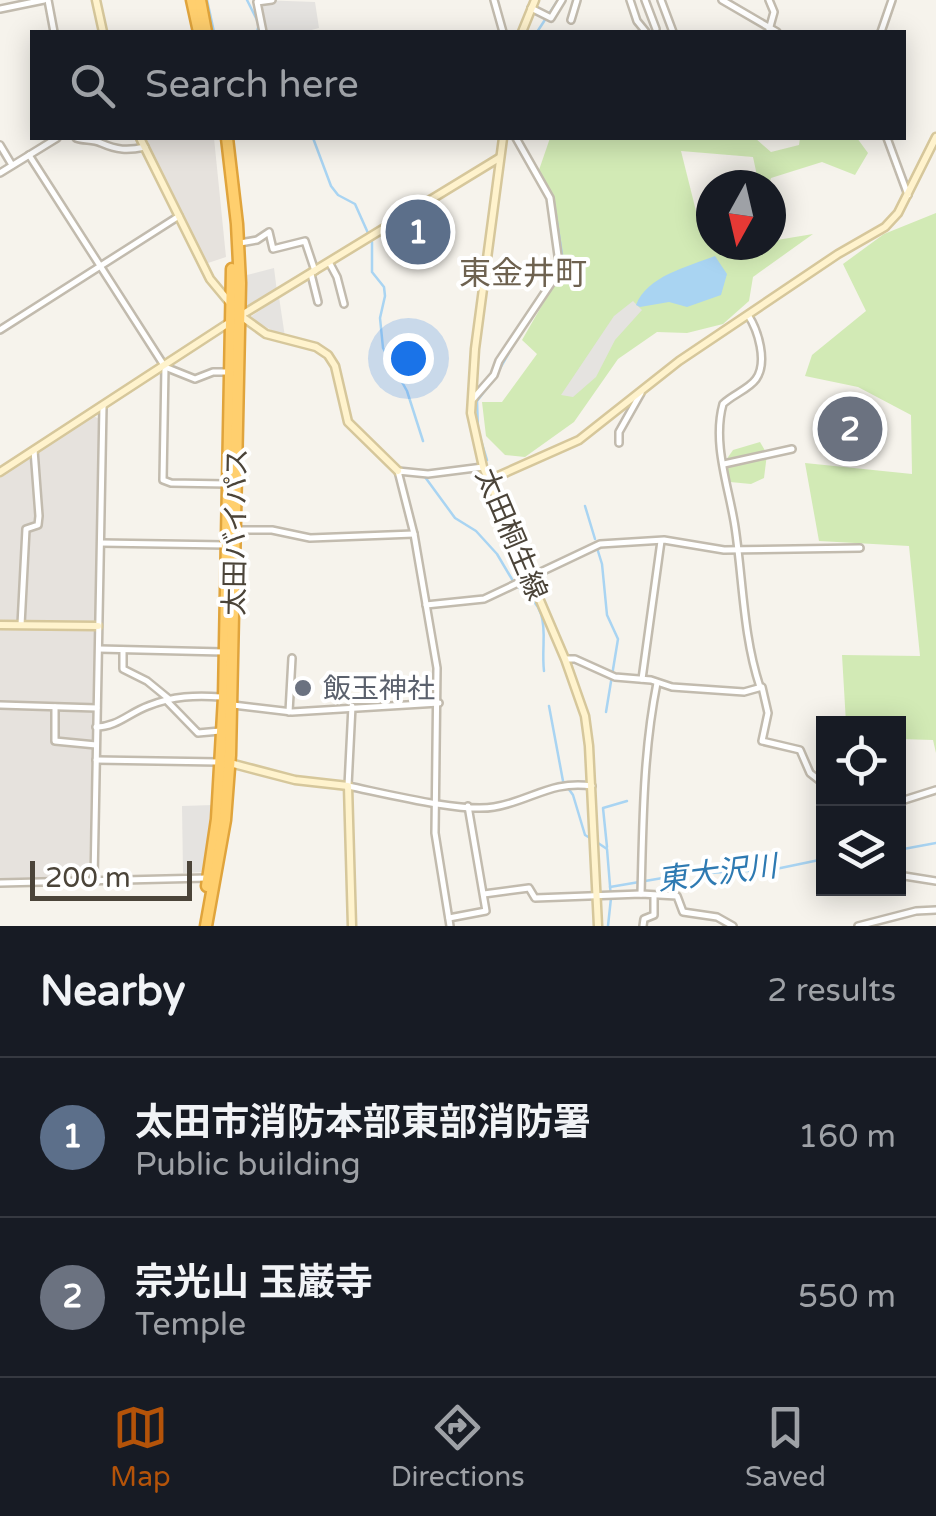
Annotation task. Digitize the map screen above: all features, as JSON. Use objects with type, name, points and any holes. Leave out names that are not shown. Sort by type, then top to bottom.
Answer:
[{"type":"highway","points":[[196,0],[203,30]]},
{"type":"highway","name":"太田バイパス","points":[[203,926],[225,820],[236,530],[238,244],[223,140]]},
{"type":"highway","name":"太田バイパス","points":[[203,926],[225,762],[223,730],[228,701],[229,484],[237,315],[223,140]]},
{"type":"street","points":[[0,9],[46,0],[54,30]]},
{"type":"street","points":[[96,0],[103,30]]},
{"type":"street","points":[[262,30],[257,2],[272,0]]},
{"type":"street","points":[[494,0],[502,30]]},
{"type":"street","points":[[523,30],[533,4],[551,18],[562,0]]},
{"type":"street","points":[[571,20],[578,0]]},
{"type":"street","points":[[630,0],[636,20],[644,30]]},
{"type":"street","points":[[644,0],[656,29]]},
{"type":"street","points":[[661,0],[672,30]]},
{"type":"street","points":[[722,0],[769,30],[774,12],[769,0]]},
{"type":"street","points":[[881,30],[892,0]]},
{"type":"street","points":[[488,480],[572,444],[644,387],[885,227],[898,213],[936,137]]},
{"type":"street","points":[[0,173],[53,140]]},
{"type":"street","points":[[97,140],[110,149],[145,148]]},
{"type":"street","points":[[141,140],[210,278],[237,315],[266,334],[316,347],[328,355],[335,366],[348,422],[398,471],[414,534],[437,668],[436,833],[450,926]]},
{"type":"street","name":"太田桐生線","points":[[503,140],[474,350],[473,430],[488,480],[565,659],[585,716],[598,926]]},
{"type":"street","points":[[471,401],[494,375],[499,361],[560,270],[550,198],[517,140]]},
{"type":"street","points":[[888,140],[908,195]]},
{"type":"street","points":[[0,145],[12,166]]},
{"type":"street","points":[[29,155],[164,367],[163,480],[229,484]]},
{"type":"street","points":[[0,472],[164,367],[237,315],[313,273],[498,158]]},
{"type":"street","points":[[0,330],[179,216]]},
{"type":"street","points":[[238,244],[257,240],[269,232],[272,249],[306,241],[318,302]]},
{"type":"street","points":[[329,262],[344,304]]},
{"type":"street","points":[[748,315],[759,340],[759,371],[753,382],[722,407],[719,433],[750,655],[760,687],[765,690],[768,713],[762,741],[800,750],[816,778]]},
{"type":"street","points":[[164,367],[195,380],[213,372],[232,372]]},
{"type":"street","points":[[619,444],[619,432],[644,387]]},
{"type":"street","points":[[94,880],[104,406]]},
{"type":"street","points":[[21,625],[26,529],[38,525],[39,516],[34,450]]},
{"type":"street","points":[[724,464],[792,450]]},
{"type":"street","points":[[398,471],[428,474],[484,468]]},
{"type":"street","points":[[236,530],[272,530],[310,538],[414,534]]},
{"type":"street","points":[[642,679],[661,541]]},
{"type":"street","points":[[426,605],[484,599],[596,545],[661,541],[736,550],[860,548]]},
{"type":"street","points":[[100,543],[228,545]]},
{"type":"street","points":[[0,625],[98,626]]},
{"type":"street","points":[[98,650],[226,652]]},
{"type":"street","points":[[123,650],[123,669],[144,678],[198,733],[223,730]]},
{"type":"street","points":[[289,712],[292,658]]},
{"type":"street","points":[[565,659],[612,676],[672,687],[744,692],[760,687]]},
{"type":"street","points":[[642,894],[642,787],[648,722],[657,682]]},
{"type":"street","points":[[96,727],[110,727],[167,699],[228,701],[289,712],[439,703]]},
{"type":"street","points":[[0,705],[96,708]]},
{"type":"street","points":[[56,706],[55,742],[96,745]]},
{"type":"street","points":[[352,706],[348,786],[352,926]]},
{"type":"street","points":[[96,760],[225,762],[295,780],[494,808],[564,784],[592,786]]},
{"type":"street","points":[[906,799],[936,790]]},
{"type":"street","points":[[448,918],[486,911],[468,806]]},
{"type":"street","points":[[906,876],[936,882]]},
{"type":"street","points":[[0,883],[209,878]]},
{"type":"street","points":[[484,894],[528,888],[534,898],[676,896],[683,912],[718,917],[733,926]]},
{"type":"street","points":[[643,926],[644,919],[654,915],[654,895]]},
{"type":"street","points":[[858,926],[936,910]]},
{"type":"shaded area","points":[[259,0],[315,2],[319,28],[265,30]]},
{"type":"shaded area","points":[[146,140],[214,140],[226,257],[205,264]]},
{"type":"shaded area","points":[[274,268],[277,292],[247,310],[247,275]]},
{"type":"shaded area","points":[[279,297],[285,337],[249,318]]},
{"type":"shaded area","points":[[633,301],[642,310],[615,340],[596,377],[573,397],[561,395],[614,316]]},
{"type":"shaded area","points":[[93,416],[100,419],[89,873],[84,877],[0,880],[0,475]]},
{"type":"shaded area","points":[[213,805],[204,872],[183,873],[182,806]]},
{"type":"green space","points":[[549,140],[757,140],[771,152],[799,145],[800,140],[858,140],[868,153],[855,175],[822,162],[786,173],[786,170],[756,170],[753,157],[681,151],[696,211],[696,260],[777,260],[753,277],[749,301],[723,324],[687,333],[657,332],[618,359],[574,422],[525,457],[505,455],[486,436],[482,402],[502,402],[537,354],[522,340],[564,267],[553,197],[539,170]]},
{"type":"green space","points":[[936,213],[936,753],[933,740],[906,739],[906,716],[846,716],[842,655],[920,656],[909,546],[819,541],[805,463],[912,474],[911,415],[858,387],[805,376],[812,355],[866,311],[843,264],[884,234]]},
{"type":"green space","points":[[813,234],[786,253],[786,238]]},
{"type":"green space","points":[[760,442],[767,454],[764,478],[751,484],[730,482],[726,460],[733,450]]},
{"type":"water","points":[[705,260],[718,260],[727,274],[721,295],[687,307],[669,302],[636,305],[649,287]]},
{"type":"waterway","points":[[207,0],[214,30]]},
{"type":"waterway","points":[[247,0],[259,24],[258,30]]},
{"type":"waterway","points":[[538,30],[558,0]]},
{"type":"waterway","points":[[314,140],[331,186],[355,204],[372,242],[372,272],[384,287],[385,296],[380,318],[383,348],[407,391],[423,441]]},
{"type":"waterway","points":[[520,140],[553,197],[564,267],[526,325]]},
{"type":"waterway","points":[[498,372],[519,335]]},
{"type":"waterway","points":[[478,430],[477,401],[494,379]]},
{"type":"waterway","points":[[480,437],[487,460]]},
{"type":"waterway","points":[[425,477],[455,518],[476,531],[497,554],[513,581]]},
{"type":"waterway","points":[[585,506],[595,539]]},
{"type":"waterway","points":[[597,548],[607,615],[618,639],[606,712]]},
{"type":"waterway","points":[[518,587],[530,596],[541,615],[544,671]]},
{"type":"waterway","points":[[549,706],[563,781],[573,795],[585,835],[590,838]]},
{"type":"waterway","points":[[607,847],[603,808],[627,801]]},
{"type":"waterway","points":[[598,843],[607,849],[611,898],[608,926]]},
{"type":"waterway","name":"東大沢川","points":[[906,849],[936,843]]},
{"type":"waterway","name":"東大沢川","points":[[610,887],[686,874],[771,870],[816,861]]},
{"type":"place","name":"太田市消防本部東部消防署","points":[[418,232]]},
{"type":"place","name":"宗光山 玉巌寺","points":[[850,429]]},
{"type":"place","name":"飯玉神社","points":[[303,688]]},
{"type":"district","name":"東金井町","points":[[523,273]]}]
